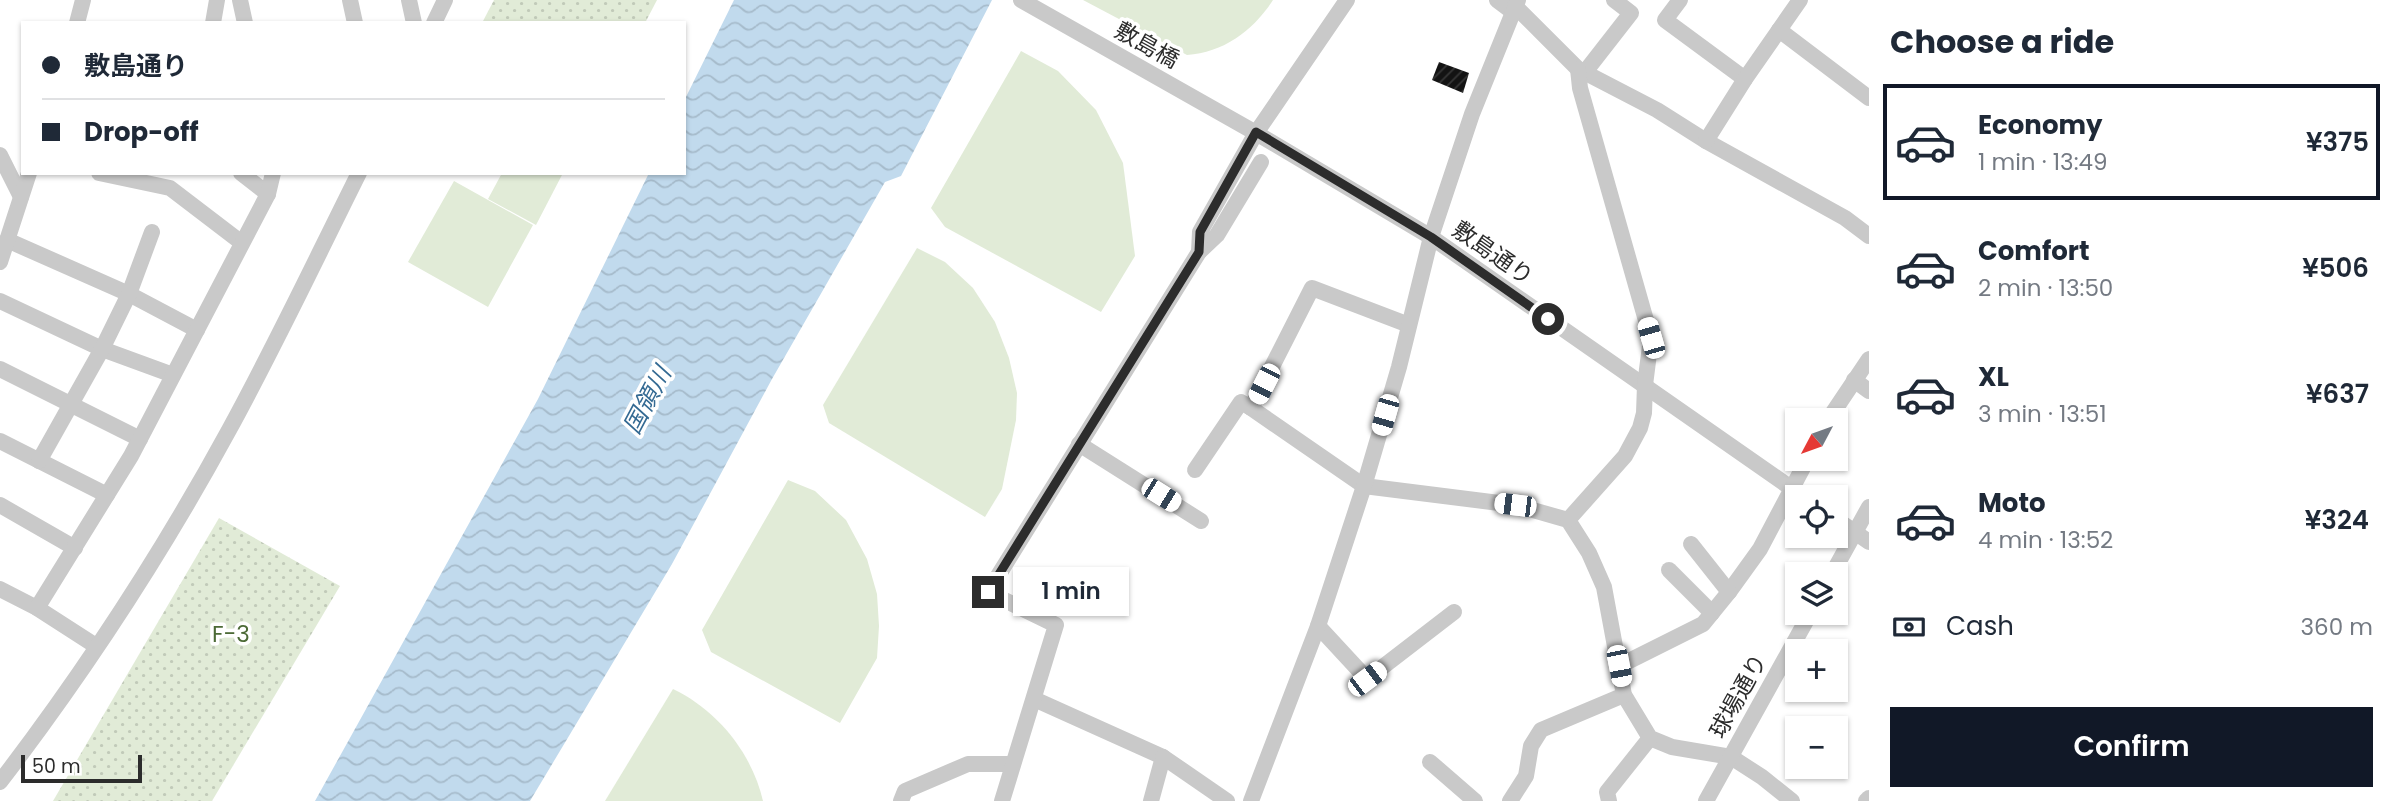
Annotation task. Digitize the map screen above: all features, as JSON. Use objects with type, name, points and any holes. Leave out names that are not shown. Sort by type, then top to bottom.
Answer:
[{"type":"street","points":[[78,21],[83,0]]},
{"type":"street","points":[[213,21],[218,0]]},
{"type":"street","points":[[240,0],[245,21]]},
{"type":"street","points":[[350,0],[355,21]]},
{"type":"street","points":[[409,0],[414,21]]},
{"type":"street","points":[[435,21],[445,0]]},
{"type":"street","name":"敷島橋","points":[[1021,0],[1254,131]]},
{"type":"street","points":[[1199,252],[1200,232],[1254,131],[1347,0]]},
{"type":"street","points":[[1497,0],[1515,6],[1581,71],[1657,110],[1706,141],[1845,218],[1869,236]]},
{"type":"street","points":[[1568,520],[1625,456],[1640,428],[1644,413],[1651,338],[1580,88],[1581,71],[1630,13],[1614,0]]},
{"type":"street","points":[[1680,0],[1665,20],[1745,79]]},
{"type":"street","points":[[1706,141],[1800,0]]},
{"type":"street","points":[[1251,801],[1318,626],[1364,486],[1431,237],[1472,114],[1515,6]]},
{"type":"street","points":[[1779,30],[1869,98]]},
{"type":"street","name":"敷島通り","points":[[1254,131],[1431,237],[1787,485]]},
{"type":"street","points":[[0,155],[21,197]]},
{"type":"street","points":[[1002,801],[1056,625],[988,592],[1199,252],[1217,235],[1261,162]]},
{"type":"street","points":[[0,262],[28,175]]},
{"type":"street","points":[[117,175],[172,181],[242,243]]},
{"type":"street","points":[[244,175],[268,194]]},
{"type":"street","points":[[37,608],[140,439],[268,194],[273,175]]},
{"type":"street","points":[[0,782],[40,730],[146,571],[230,428],[358,175]]},
{"type":"street","points":[[39,461],[102,349],[129,294],[152,232]]},
{"type":"street","points":[[7,240],[129,294],[197,330]]},
{"type":"street","points":[[1251,408],[1312,288],[1409,325]]},
{"type":"street","points":[[0,301],[102,349],[173,375]]},
{"type":"street","points":[[1836,408],[1869,359]]},
{"type":"street","points":[[0,369],[140,439]]},
{"type":"street","points":[[1854,380],[1869,390]]},
{"type":"street","points":[[1195,470],[1241,402],[1364,486],[1515,505],[1568,520],[1589,553],[1604,587],[1624,695],[1650,738],[1672,747],[1731,757],[1792,801]]},
{"type":"street","points":[[0,441],[107,495]]},
{"type":"street","points":[[1079,444],[1202,521]]},
{"type":"street","points":[[0,505],[75,548]]},
{"type":"street","points":[[1839,562],[1869,507]]},
{"type":"street","points":[[1619,666],[1703,624],[1785,512]]},
{"type":"street","points":[[1848,527],[1869,542]]},
{"type":"street","points":[[1691,544],[1729,592]]},
{"type":"street","points":[[1669,569],[1712,613]]},
{"type":"street","points":[[0,589],[37,608],[96,646]]},
{"type":"street","points":[[1318,626],[1367,679],[1454,612]]},
{"type":"street","name":"球場通り","points":[[1706,801],[1804,625]]},
{"type":"street","points":[[1510,801],[1526,776],[1531,746],[1541,730],[1624,695]]},
{"type":"street","points":[[1034,699],[1163,757],[1227,801]]},
{"type":"street","points":[[1609,801],[1606,792],[1650,738]]},
{"type":"street","points":[[1151,801],[1163,757]]},
{"type":"street","points":[[1430,762],[1475,801]]},
{"type":"street","points":[[901,801],[905,791],[968,765],[1013,764]]},
{"type":"green space","points":[[494,0],[657,0],[646,21],[483,21]]},
{"type":"green space","points":[[1083,0],[1273,0],[1257,21],[1236,38],[1213,50],[1187,55]]},
{"type":"green space","points":[[1021,51],[1058,71],[1096,110],[1123,163],[1135,256],[1101,312],[945,227],[931,208]]},
{"type":"green space","points":[[501,175],[562,175],[536,225],[488,199]]},
{"type":"green space","points":[[454,181],[533,225],[488,307],[408,262]]},
{"type":"green space","points":[[917,248],[945,262],[973,288],[995,322],[1009,358],[1017,393],[1016,420],[1002,489],[985,517],[829,423],[823,405]]},
{"type":"green space","points":[[788,480],[815,491],[846,520],[867,559],[877,594],[877,658],[840,723],[711,652],[702,630]]},
{"type":"green space","name":"F-3","points":[[219,518],[340,586],[212,801],[53,801]]},
{"type":"green space","points":[[673,689],[704,709],[730,735],[750,766],[763,801],[605,801]]},
{"type":"water","name":"国領川","points":[[734,0],[992,0],[901,176],[885,182],[772,379],[672,564],[530,801],[315,801],[538,399],[648,175],[686,175],[686,97]]},
{"type":"building","points":[[1439,62],[1469,73],[1463,93],[1432,80]]},
{"type":"route","points":[[988,592],[1199,252],[1200,232],[1256,132],[1431,237],[1548,319]]}]
